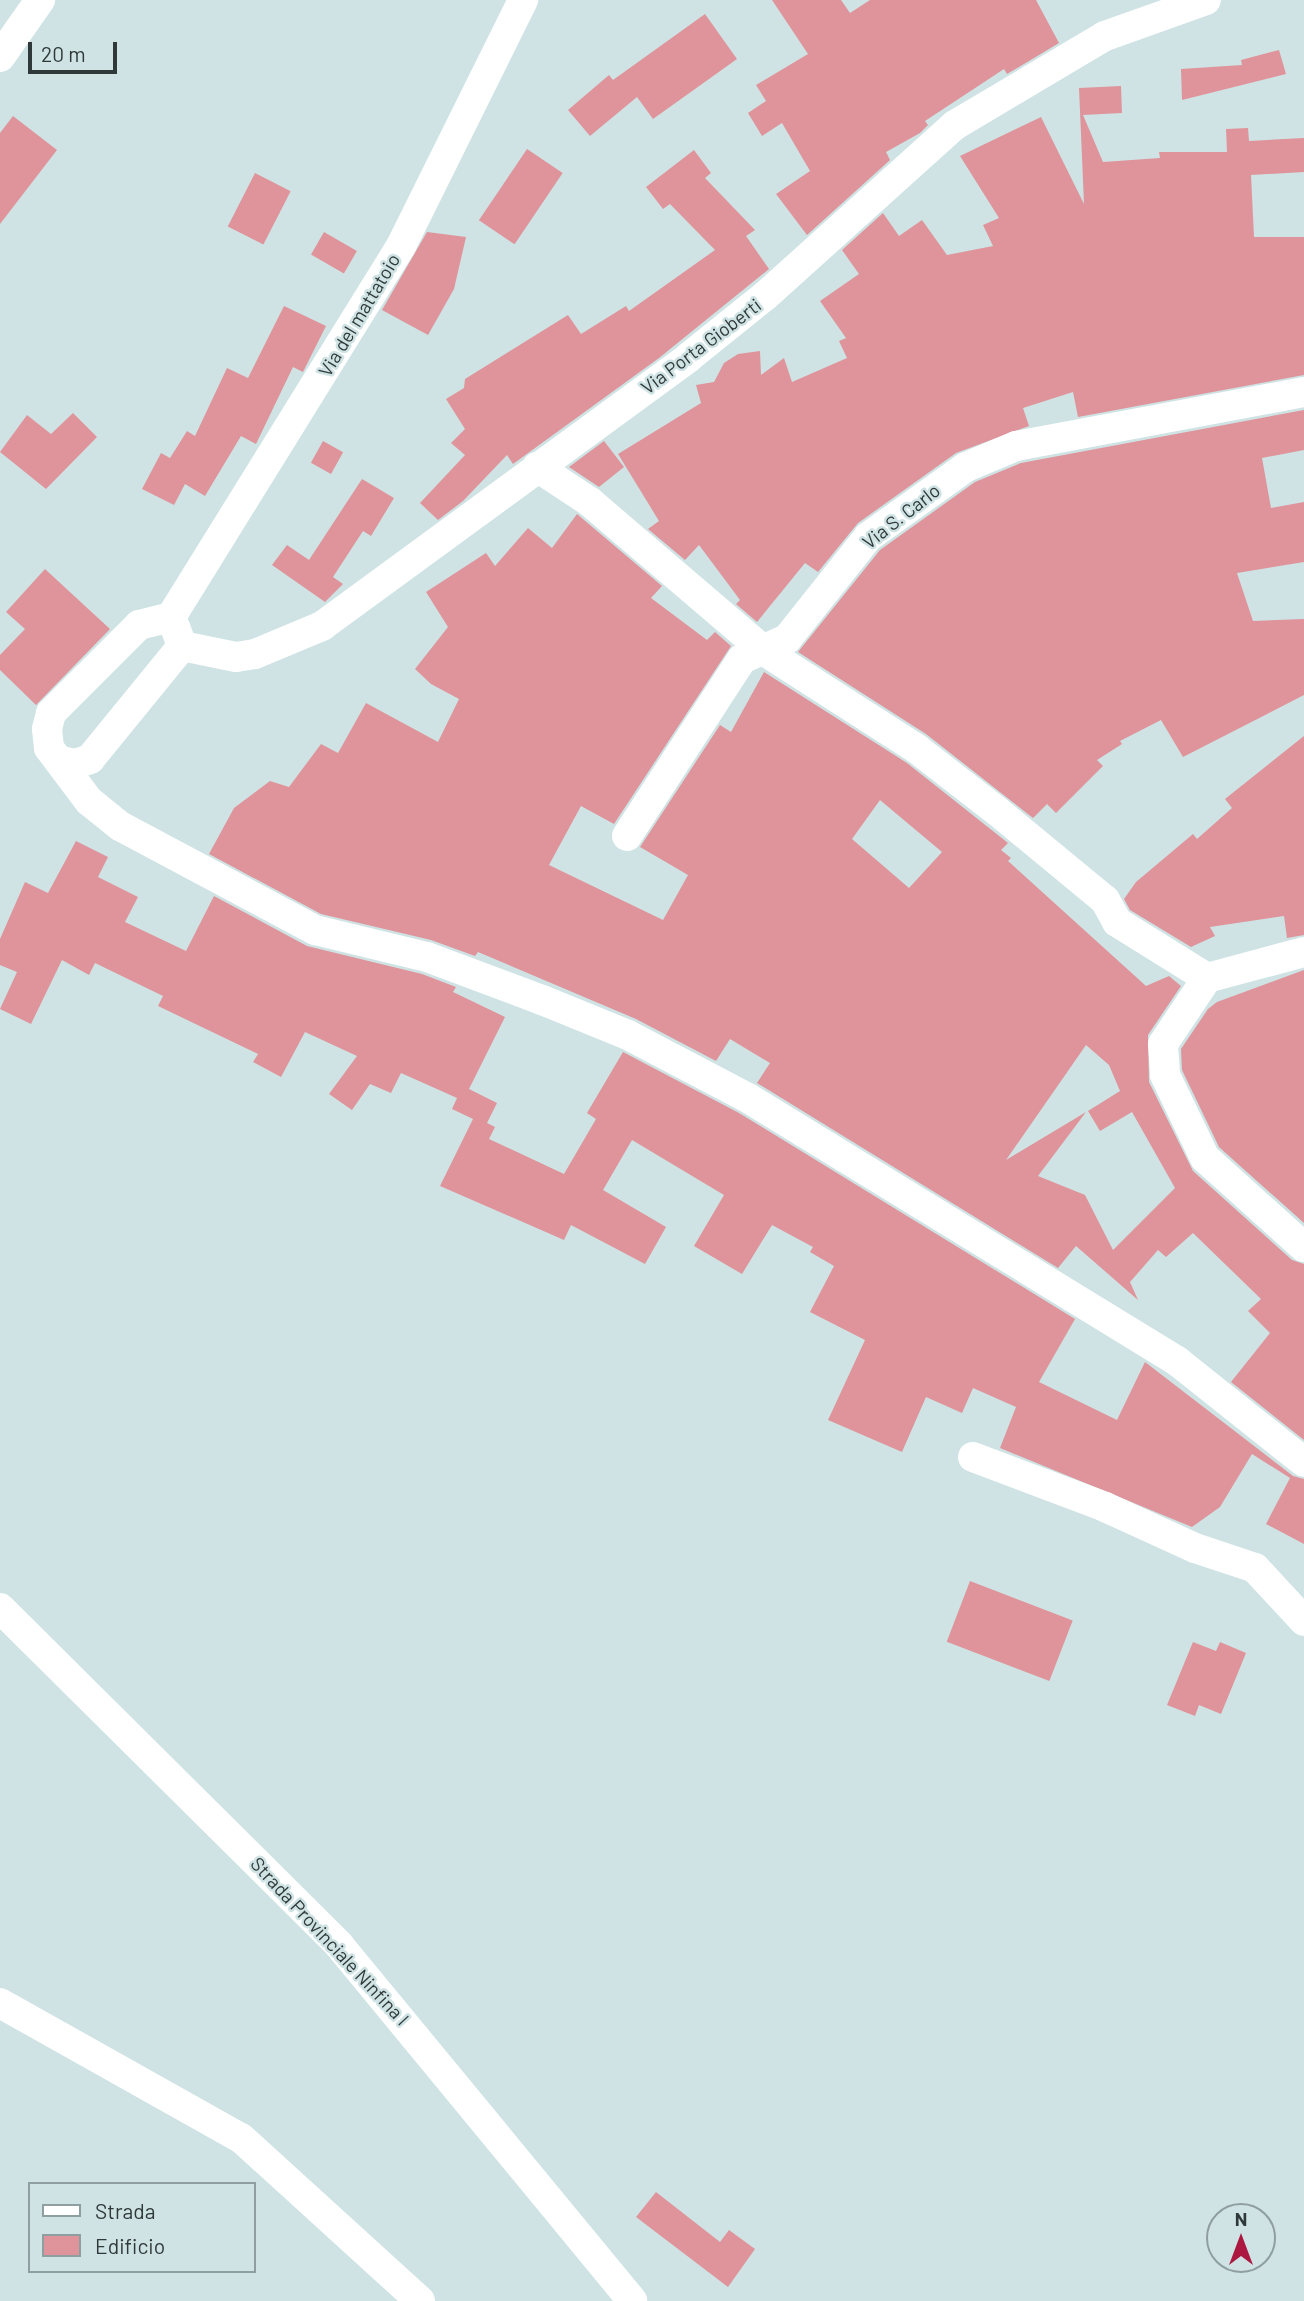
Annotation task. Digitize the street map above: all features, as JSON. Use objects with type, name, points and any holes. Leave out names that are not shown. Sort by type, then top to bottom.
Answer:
[{"type":"street","points":[[0,57],[40,0]]},
{"type":"street","name":"Via del mattatoio","points":[[171,617],[401,246],[523,0]]},
{"type":"street","name":"Via Porta Gioberti","points":[[182,646],[236,657],[255,654],[322,625],[765,296],[955,125],[1105,36],[1206,0]]},
{"type":"street","name":"Via S. Carlo","points":[[627,836],[742,659],[787,639],[868,537],[966,467],[1016,446],[1304,392]]},
{"type":"street","points":[[537,467],[590,502],[763,650],[917,748],[1105,900],[1117,922],[1207,978]]},
{"type":"street","points":[[61,761],[75,764],[90,760],[182,646],[171,617],[139,625],[51,713],[47,729],[49,748],[89,801],[120,826],[315,930],[427,957],[542,1000],[628,1035],[748,1098],[1177,1361],[1304,1462]]},
{"type":"street","points":[[1304,952],[1207,978],[1163,1044],[1166,1075],[1205,1158],[1304,1247]]},
{"type":"street","points":[[974,1457],[1105,1507],[1195,1548],[1255,1568],[1304,1621]]},
{"type":"street","name":"Strada Provinciale Ninfina I","points":[[0,1608],[357,1965],[632,2301]]},
{"type":"street","points":[[0,2003],[241,2138],[420,2301]]},
{"type":"building","points":[[772,0],[841,0],[850,13],[870,0],[1036,0],[1059,43],[1007,74],[1004,69],[925,121],[928,125],[920,133],[886,152],[890,160],[807,235],[776,194],[810,171],[782,123],[762,136],[748,113],[766,101],[756,85],[808,54]]},
{"type":"building","points":[[705,14],[737,59],[653,119],[637,97],[590,136],[568,110],[609,75],[613,80]]},
{"type":"building","points":[[1279,50],[1286,74],[1182,100],[1181,69],[1242,65],[1241,60]]},
{"type":"building","points":[[1121,86],[1122,113],[1083,115],[1103,162],[1160,158],[1159,152],[1227,152],[1226,129],[1248,128],[1249,141],[1304,138],[1304,172],[1251,175],[1254,237],[1304,237],[1304,375],[1078,417],[1073,392],[1023,408],[1029,426],[956,453],[858,523],[818,572],[805,563],[757,622],[736,604],[740,600],[699,545],[685,560],[648,529],[659,521],[618,454],[701,403],[696,385],[714,382],[724,363],[738,354],[760,351],[761,375],[784,358],[792,382],[847,358],[839,341],[846,338],[820,301],[859,274],[842,250],[883,213],[899,236],[922,220],[947,255],[993,246],[983,225],[999,218],[960,156],[1041,117],[1084,204],[1079,88]]},
{"type":"building","points":[[13,116],[57,150],[0,224],[0,133]]},
{"type":"building","points":[[527,149],[563,173],[515,244],[479,220]]},
{"type":"building","points":[[694,150],[711,173],[705,178],[755,230],[746,236],[769,269],[659,358],[513,464],[507,455],[463,501],[438,520],[420,503],[465,455],[451,443],[465,429],[446,399],[464,388],[465,379],[568,315],[581,334],[626,306],[629,311],[715,250],[670,204],[663,209],[646,187]]},
{"type":"building","points":[[255,173],[291,191],[263,245],[228,226]]},
{"type":"building","points":[[324,232],[357,251],[344,274],[311,255]]},
{"type":"building","points":[[427,232],[466,237],[454,289],[428,335],[382,310]]},
{"type":"building","points":[[284,306],[326,326],[303,372],[293,367],[256,444],[241,436],[205,496],[185,484],[174,505],[142,489],[161,453],[170,458],[187,431],[195,436],[227,368],[248,378]]},
{"type":"building","points":[[1304,410],[1304,450],[1262,458],[1271,508],[1304,502],[1304,562],[1237,573],[1253,621],[1304,619],[1304,695],[1183,757],[1161,720],[1120,741],[1122,744],[1097,760],[1103,766],[1056,813],[1047,804],[1033,818],[926,734],[798,652],[880,550],[975,482],[1021,463]]},
{"type":"building","points":[[73,413],[97,437],[46,489],[0,452],[27,415],[51,434]]},
{"type":"building","points":[[323,441],[343,452],[331,474],[311,463]]},
{"type":"building","points":[[604,441],[624,467],[599,487],[569,467]]},
{"type":"building","points":[[362,479],[394,498],[371,536],[363,531],[333,577],[343,584],[325,602],[272,565],[287,545],[309,560]]},
{"type":"building","points":[[577,514],[662,586],[651,598],[707,640],[715,632],[731,646],[614,824],[581,806],[549,865],[663,920],[688,875],[640,847],[720,725],[731,732],[764,672],[907,763],[1008,843],[1001,850],[1011,858],[1008,861],[1146,986],[1169,976],[1181,986],[1148,1035],[1149,1082],[1193,1171],[1292,1260],[1304,1264],[1304,1440],[1231,1382],[1270,1333],[1248,1311],[1261,1299],[1193,1233],[1166,1257],[1158,1250],[1130,1282],[1138,1300],[1076,1246],[1058,1268],[757,1083],[770,1063],[730,1039],[716,1061],[636,1019],[478,952],[475,956],[431,940],[321,914],[209,854],[234,808],[270,781],[289,787],[321,744],[338,753],[366,703],[438,742],[459,699],[431,684],[415,669],[448,627],[426,592],[486,553],[495,566],[528,528],[552,548]],"holes":[[[880,800],[942,852],[909,888],[852,839]],[[1086,1045],[1109,1065],[1120,1091],[1088,1111],[1100,1131],[1132,1112],[1175,1188],[1113,1250],[1085,1195],[1038,1176],[1086,1112],[1006,1160]]]},
{"type":"building","points":[[45,569],[110,629],[36,705],[0,670],[0,655],[25,629],[6,612]]},
{"type":"building","points":[[1304,736],[1304,935],[1287,938],[1284,916],[1210,927],[1215,936],[1191,947],[1130,910],[1124,899],[1136,882],[1193,834],[1197,839],[1232,808],[1225,799]]},
{"type":"building","points":[[76,841],[108,857],[98,877],[138,897],[125,922],[186,951],[214,896],[307,946],[422,974],[456,987],[453,992],[505,1017],[469,1089],[497,1103],[487,1123],[495,1127],[489,1139],[564,1174],[596,1119],[587,1113],[623,1052],[739,1113],[1075,1319],[1039,1382],[1117,1420],[1145,1362],[1293,1476],[1304,1479],[1304,1544],[1266,1524],[1290,1478],[1252,1454],[1220,1507],[1192,1527],[1000,1448],[1016,1407],[973,1388],[962,1413],[926,1397],[902,1452],[828,1420],[865,1340],[810,1312],[834,1266],[810,1252],[813,1247],[772,1225],[742,1274],[694,1246],[724,1195],[632,1140],[603,1190],[666,1227],[645,1264],[571,1225],[564,1240],[440,1186],[473,1119],[452,1109],[457,1098],[401,1073],[391,1093],[370,1084],[352,1110],[329,1094],[357,1056],[305,1032],[281,1077],[253,1062],[258,1054],[158,1006],[163,996],[95,963],[89,975],[62,960],[31,1024],[0,1009],[17,972],[0,965],[0,939],[25,882],[48,893]]},
{"type":"building","points":[[1304,970],[1304,1223],[1219,1147],[1182,1070],[1181,1049],[1208,1009],[1217,1002]]},
{"type":"building","points":[[970,1581],[1073,1620],[1049,1681],[947,1642]]},
{"type":"building","points":[[1193,1642],[1216,1651],[1220,1642],[1246,1653],[1221,1714],[1199,1705],[1195,1716],[1167,1705]]},
{"type":"building","points":[[656,2192],[720,2242],[729,2230],[755,2249],[728,2287],[636,2217]]}]
